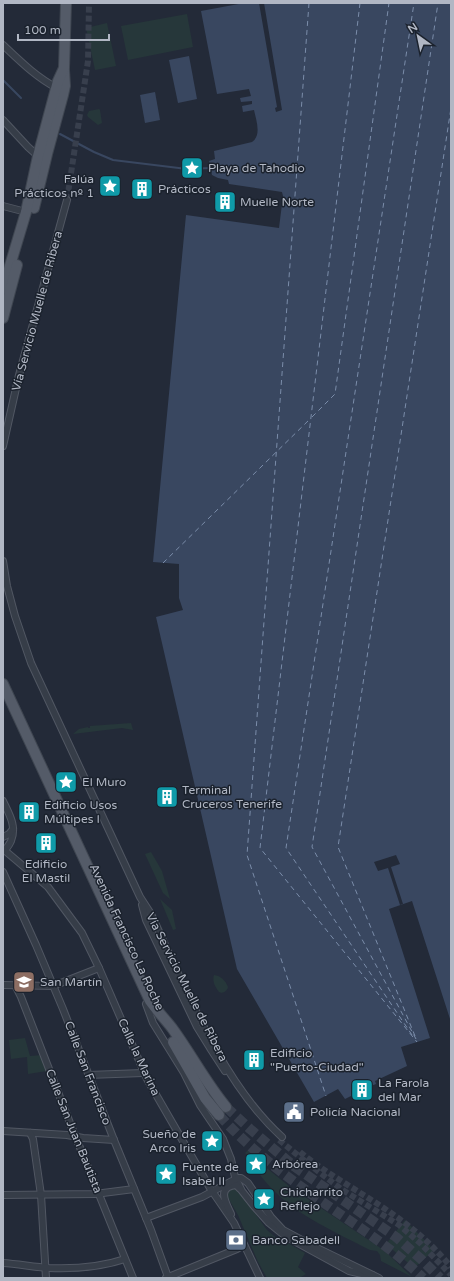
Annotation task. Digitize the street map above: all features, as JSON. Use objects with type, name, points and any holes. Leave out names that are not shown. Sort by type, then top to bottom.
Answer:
[{"type":"main road","points":[[3,318],[61,87],[58,81],[64,68],[66,3]]},
{"type":"main road","points":[[3,289],[29,211]]},
{"type":"main road","name":"Avenida Francisco La Roche","points":[[3,684],[148,1003]]},
{"type":"main road","name":"Avenida Francisco La Roche","points":[[3,701],[148,1003]]},
{"type":"main road","points":[[148,1003],[172,1028],[214,1093],[226,1107]]},
{"type":"main road","points":[[148,1003],[154,1017],[169,1034],[205,1098],[219,1115]]},
{"type":"street","points":[[3,46],[36,75],[46,82],[61,87]]},
{"type":"street","points":[[3,120],[43,155]]},
{"type":"street","name":"Vía Servicio Muelle de Ribera","points":[[3,446],[19,375],[67,200]]},
{"type":"street","points":[[3,206],[29,211]]},
{"type":"street","name":"Vía Servicio Muelle de Ribera","points":[[3,561],[7,586],[15,616],[31,663],[140,897],[151,914],[202,1024],[223,1060],[239,1086],[256,1109],[280,1136],[268,1128],[247,1103],[202,1037],[146,920],[140,897]]},
{"type":"street","points":[[3,801],[12,819],[14,827],[14,834],[7,849],[3,850]]},
{"type":"street","points":[[3,837],[9,834],[14,827]]},
{"type":"street","name":"Calle la Marina","points":[[3,850],[52,891],[82,933],[143,1072],[212,1191],[234,1224],[260,1278]]},
{"type":"street","name":"Calle San Francisco","points":[[3,872],[53,986],[146,1218],[167,1278]]},
{"type":"street","points":[[3,891],[10,888]]},
{"type":"street","points":[[3,985],[53,986],[98,968]]},
{"type":"street","name":"Calle San Juan Bautista","points":[[15,985],[133,1278]]},
{"type":"street","name":"Avenida Francisco La Roche","points":[[148,1003],[153,1023],[184,1073],[200,1105],[223,1139],[242,1191],[266,1220],[285,1236],[349,1271],[372,1275]]},
{"type":"street","points":[[88,1075],[143,1072]]},
{"type":"street","points":[[3,1131],[114,1140]]},
{"type":"street","points":[[30,1132],[33,1139],[41,1195],[46,1278]]},
{"type":"street","points":[[146,1218],[202,1197],[236,1178],[244,1179],[271,1217],[283,1230],[379,1278]]},
{"type":"street","points":[[234,1224],[225,1198],[224,1190],[228,1187],[236,1185],[242,1191]]},
{"type":"street","points":[[3,1195],[99,1194],[134,1189]]},
{"type":"street","points":[[167,1278],[244,1245]]},
{"type":"street","points":[[3,1263],[45,1268],[76,1268],[109,1264],[125,1260]]},
{"type":"shaded area","points":[[187,14],[193,47],[128,60],[121,26]]},
{"type":"shaded area","points":[[107,23],[116,66],[95,70],[86,28]]},
{"type":"shaded area","points":[[99,109],[102,123],[98,125],[87,115],[89,111]]},
{"type":"shaded area","points":[[131,723],[133,730],[122,728],[73,734],[79,729],[90,728],[90,726]]},
{"type":"shaded area","points":[[151,852],[162,871],[170,899],[163,893],[145,854]]},
{"type":"shaded area","points":[[160,899],[172,910],[176,929],[173,930]]},
{"type":"shaded area","points":[[214,975],[221,977],[226,982],[228,987],[225,992],[219,992],[216,988],[213,977]]},
{"type":"shaded area","points":[[25,1038],[30,1056],[42,1055],[47,1071],[28,1074],[27,1057],[11,1059],[9,1040]]},
{"type":"shaded area","points":[[248,1150],[263,1165],[290,1187],[379,1247],[412,1277],[381,1261],[380,1255],[377,1251],[370,1250],[330,1230],[293,1207],[271,1188],[261,1176],[245,1153]]},
{"type":"shaded area","points":[[236,1187],[267,1230],[281,1242],[286,1242],[305,1253],[298,1267],[306,1274],[299,1278],[267,1278],[258,1262],[238,1215],[227,1196],[230,1190]]},
{"type":"shaded area","points":[[405,1220],[434,1250],[414,1268],[386,1244]]},
{"type":"water","points":[[244,3],[259,3],[277,107],[275,108],[276,112],[282,110],[264,3],[451,3],[451,1022],[412,901],[389,909],[430,1038],[401,1047],[407,1066],[375,1081],[376,1084],[366,1088],[365,1086],[356,1090],[357,1093],[345,1099],[338,1089],[314,1102],[237,969],[156,617],[183,610],[179,598],[179,564],[153,562],[186,215],[279,228],[283,196],[282,192],[229,184],[228,180],[212,175],[209,161],[215,159],[214,151],[252,142],[258,131],[254,110],[243,112],[242,106],[252,104],[252,101],[241,102],[240,98],[251,96],[249,89],[217,94],[201,11]]},
{"type":"water","points":[[189,56],[197,99],[178,103],[169,60]]},
{"type":"water","points":[[155,92],[160,120],[145,123],[140,95]]},
{"type":"pier","points":[[396,855],[400,864],[391,867],[403,904],[400,905],[388,868],[378,871],[374,862]]},
{"type":"waterway","points":[[3,80],[21,98]]},
{"type":"waterway","points":[[60,134],[113,160],[187,169],[211,168]]},
{"type":"ferry route","points":[[309,3],[247,855],[326,1096]]},
{"type":"ferry route","points":[[360,3],[260,848],[417,1042]]},
{"type":"ferry route","points":[[312,417],[335,394],[389,3]]},
{"type":"ferry route","points":[[412,1035],[286,848],[414,3]]},
{"type":"ferry route","points":[[416,1039],[312,847],[438,3]]},
{"type":"ferry route","points":[[415,1036],[338,847],[451,108]]},
{"type":"ferry route","points":[[163,563],[310,419]]},
{"type":"tunnel","points":[[67,200],[88,61],[89,3]]},
{"type":"tunnel","points":[[226,1107],[295,1167],[396,1237],[440,1278]]},
{"type":"tunnel","points":[[219,1115],[252,1148],[276,1168],[384,1245],[423,1278]]},
{"type":"tunnel","points":[[279,1140],[341,1189],[399,1225],[420,1243],[451,1275]]},
{"type":"tunnel","points":[[300,1152],[409,1226],[428,1242],[451,1267]]},
{"type":"place","name":"Playa de Tahodio","points":[[192,168]]},
{"type":"place","name":"Falúa Prácticos nº 1","points":[[110,186]]},
{"type":"place","name":"Prácticos","points":[[142,189]]},
{"type":"place","name":"Muelle Norte","points":[[225,202]]},
{"type":"place","name":"El Muro","points":[[66,782]]},
{"type":"place","name":"Terminal Cruceros Tenerife","points":[[167,797]]},
{"type":"place","name":"Edificio Usos Múltipes I","points":[[29,812]]},
{"type":"place","name":"Edificio El Mastil","points":[[46,843]]},
{"type":"place","name":"San Martín","points":[[24,982]]},
{"type":"place","name":"Edificio \"Puerto-Ciudad\"","points":[[254,1060]]},
{"type":"place","name":"La Farola del Mar","points":[[362,1090]]},
{"type":"place","name":"Policía Nacional","points":[[294,1112]]},
{"type":"place","name":"Sueño de Arco Iris","points":[[212,1141]]},
{"type":"place","name":"Arbórea","points":[[256,1164]]},
{"type":"place","name":"Fuente de Isabel II","points":[[166,1174]]},
{"type":"place","name":"Chicharrito Reflejo","points":[[264,1199]]},
{"type":"place","name":"Banco Sabadell","points":[[236,1240]]}]
